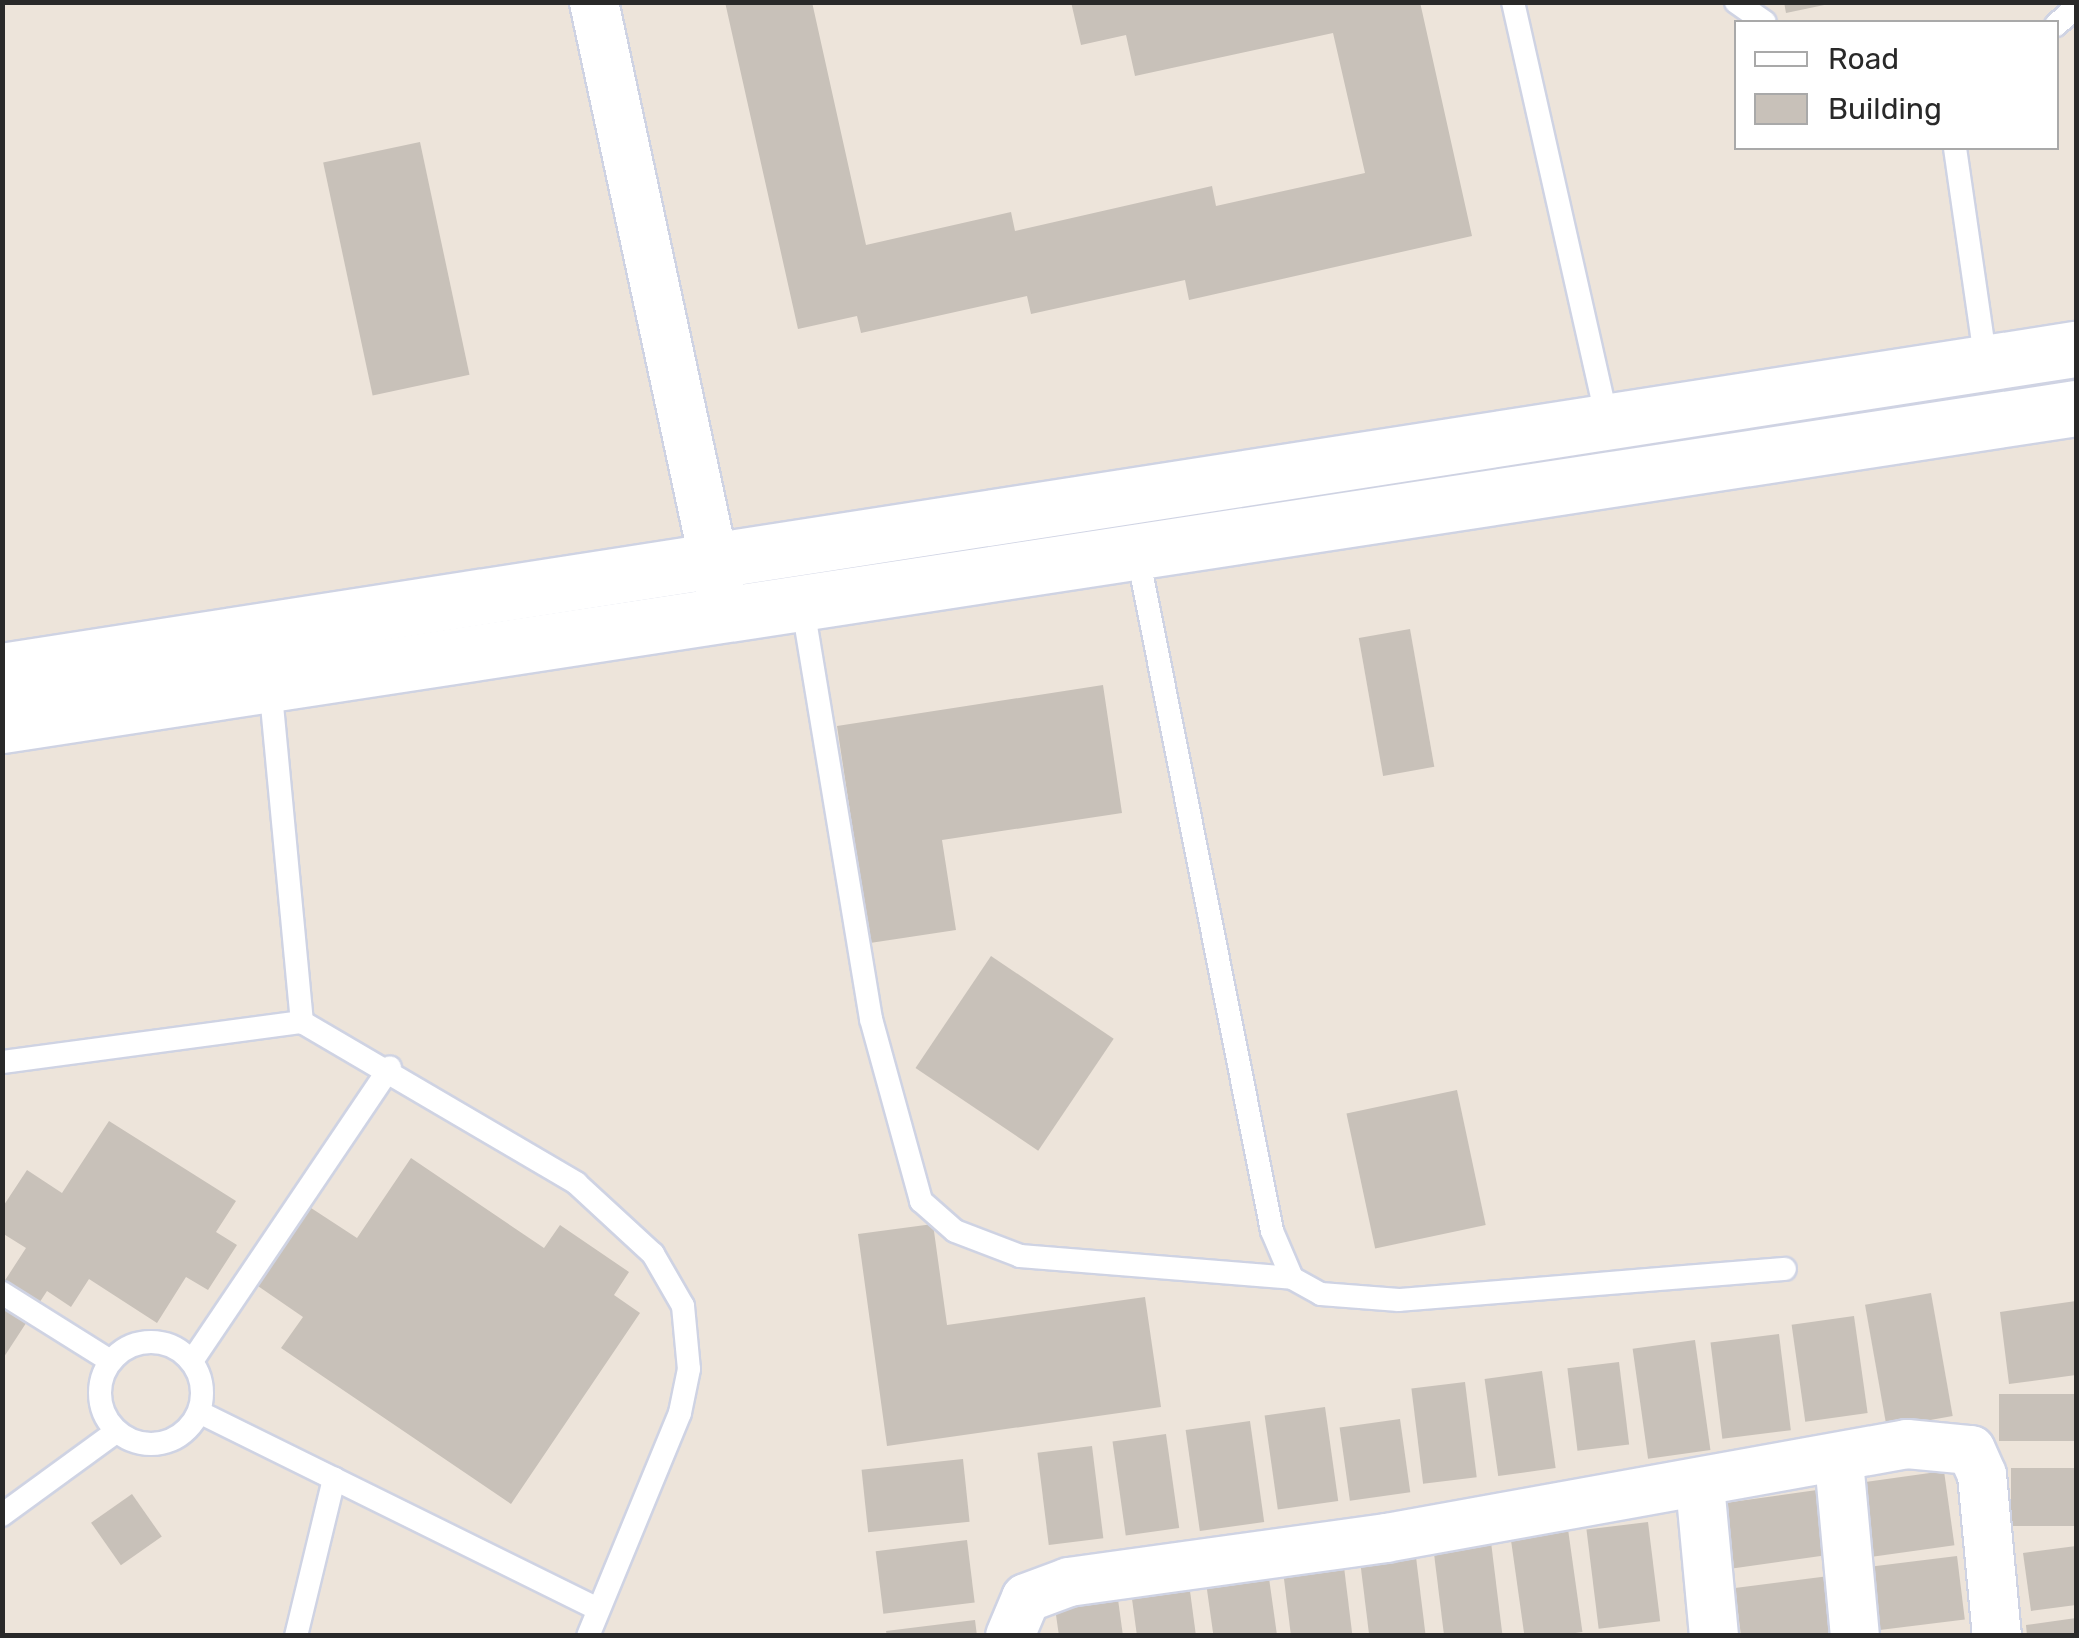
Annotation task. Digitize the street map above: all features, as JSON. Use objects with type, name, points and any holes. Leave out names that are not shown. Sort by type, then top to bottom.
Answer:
[{"type":"street","points":[[594,2],[725,615]]},
{"type":"street","points":[[2,725],[265,657],[714,560],[2076,349]]},
{"type":"street","points":[[2,671],[265,657],[725,615],[1137,548],[2076,408]]},
{"type":"street","points":[[1010,1636],[1026,1598],[1070,1582],[1700,1485],[1839,1461],[1907,1444],[1970,1450],[1982,1476],[1997,1636]]},
{"type":"street","points":[[1839,1461],[1855,1636]]},
{"type":"street","points":[[1700,1485],[1714,1636]]},
{"type":"lane","points":[[1513,2],[1607,420]]},
{"type":"lane","points":[[1736,2],[1762,20]]},
{"type":"lane","points":[[1955,150],[1986,363]]},
{"type":"lane","points":[[1137,548],[1272,1231],[1292,1278]]},
{"type":"lane","points":[[802,602],[871,1019],[921,1201],[955,1231],[1020,1256],[1292,1278],[1321,1294],[1399,1300],[1785,1269]]},
{"type":"lane","points":[[265,657],[302,1022]]},
{"type":"lane","points":[[2,1062],[302,1022],[390,1068],[576,1183],[653,1254],[682,1306],[689,1369],[680,1413],[588,1636]]},
{"type":"lane","points":[[199,1412],[192,1361],[390,1068]]},
{"type":"lane","points":[[2,1293],[109,1360]]},
{"type":"lane","points":[[109,1360],[144,1342],[192,1361]]},
{"type":"lane","points":[[109,1360],[100,1404],[116,1432],[162,1443],[199,1412]]},
{"type":"lane","points":[[199,1412],[597,1608]]},
{"type":"lane","points":[[2,1515],[116,1432]]},
{"type":"lane","points":[[296,1636],[334,1479]]},
{"type":"building","points":[[725,2],[812,2],[866,245],[1011,212],[1015,231],[1212,186],[1216,206],[1365,173],[1333,33],[1135,76],[1126,35],[1081,45],[1071,2],[1420,2],[1472,236],[1189,300],[1185,280],[1031,314],[1027,296],[861,333],[857,316],[798,329]]},
{"type":"building","points":[[1784,2],[1829,2],[1829,4],[1786,13]]},
{"type":"building","points":[[420,142],[469,375],[373,395],[323,163]]},
{"type":"building","points":[[1410,629],[1434,767],[1383,776],[1359,638]]},
{"type":"building","points":[[1103,685],[1122,813],[942,840],[956,930],[870,943],[837,726]]},
{"type":"building","points":[[991,956],[1114,1039],[1038,1151],[916,1068]]},
{"type":"building","points":[[1457,1090],[1486,1225],[1375,1248],[1346,1113]]},
{"type":"building","points":[[109,1121],[236,1201],[216,1232],[237,1245],[208,1290],[186,1277],[157,1323],[89,1279],[71,1307],[47,1291],[2,1360],[2,1285],[26,1248],[2,1233],[2,1208],[27,1170],[62,1193]]},
{"type":"building","points":[[411,1158],[544,1248],[560,1225],[629,1272],[614,1295],[640,1313],[511,1504],[281,1348],[303,1317],[255,1284],[308,1206],[357,1238]]},
{"type":"building","points":[[933,1224],[947,1325],[1145,1297],[1161,1407],[887,1446],[858,1234]]},
{"type":"building","points":[[1931,1293],[1953,1416],[1887,1428],[1865,1305]]},
{"type":"building","points":[[2076,1301],[2076,1375],[2009,1384],[2000,1312]]},
{"type":"building","points":[[1854,1316],[1868,1413],[1805,1422],[1792,1325]]},
{"type":"building","points":[[1779,1334],[1791,1430],[1722,1439],[1711,1342]]},
{"type":"building","points":[[1695,1340],[1710,1450],[1648,1459],[1633,1349]]},
{"type":"building","points":[[1619,1362],[1629,1444],[1578,1451],[1567,1368]]},
{"type":"building","points":[[1542,1371],[1556,1468],[1498,1476],[1485,1379]]},
{"type":"building","points":[[1465,1382],[1477,1477],[1423,1484],[1411,1389]]},
{"type":"building","points":[[1999,1394],[2076,1394],[2076,1441],[1999,1441]]},
{"type":"building","points":[[1325,1407],[1338,1501],[1278,1510],[1265,1415]]},
{"type":"building","points":[[1400,1419],[1410,1492],[1350,1501],[1340,1427]]},
{"type":"building","points":[[1250,1421],[1264,1522],[1200,1531],[1186,1430]]},
{"type":"building","points":[[1166,1434],[1179,1528],[1126,1536],[1113,1442]]},
{"type":"building","points":[[1092,1446],[1103,1538],[1049,1545],[1037,1453]]},
{"type":"building","points":[[963,1459],[970,1522],[868,1532],[862,1470]]},
{"type":"building","points":[[2011,1468],[2076,1468],[2076,1526],[2011,1526]]},
{"type":"building","points":[[1944,1471],[1954,1545],[1863,1558],[1853,1484]]},
{"type":"building","points":[[1824,1489],[1833,1554],[1734,1568],[1725,1503]]},
{"type":"building","points":[[132,1494],[162,1537],[121,1565],[91,1523]]},
{"type":"building","points":[[1567,1522],[1582,1632],[1524,1636],[1510,1530]]},
{"type":"building","points":[[1648,1522],[1660,1621],[1599,1629],[1586,1530]]},
{"type":"building","points":[[967,1540],[975,1603],[883,1614],[876,1551]]},
{"type":"building","points":[[1491,1542],[1503,1636],[1444,1636],[1433,1549]]},
{"type":"building","points":[[2076,1546],[2076,1605],[2031,1611],[2023,1553]]},
{"type":"building","points":[[1415,1549],[1426,1636],[1369,1636],[1359,1556]]},
{"type":"building","points":[[1957,1556],[1965,1620],[1866,1632],[1858,1568]]},
{"type":"building","points":[[1267,1564],[1277,1636],[1213,1636],[1205,1573]]},
{"type":"building","points":[[1344,1567],[1352,1636],[1291,1636],[1283,1574]]},
{"type":"building","points":[[1837,1575],[1845,1636],[1741,1636],[1735,1588]]},
{"type":"building","points":[[1190,1591],[1196,1636],[1137,1636],[1132,1599]]},
{"type":"building","points":[[1117,1592],[1123,1636],[1059,1636],[1054,1601]]},
{"type":"building","points":[[2076,1618],[2076,1636],[2027,1636],[2026,1625]]},
{"type":"building","points":[[975,1620],[977,1636],[887,1636],[886,1631]]}]
